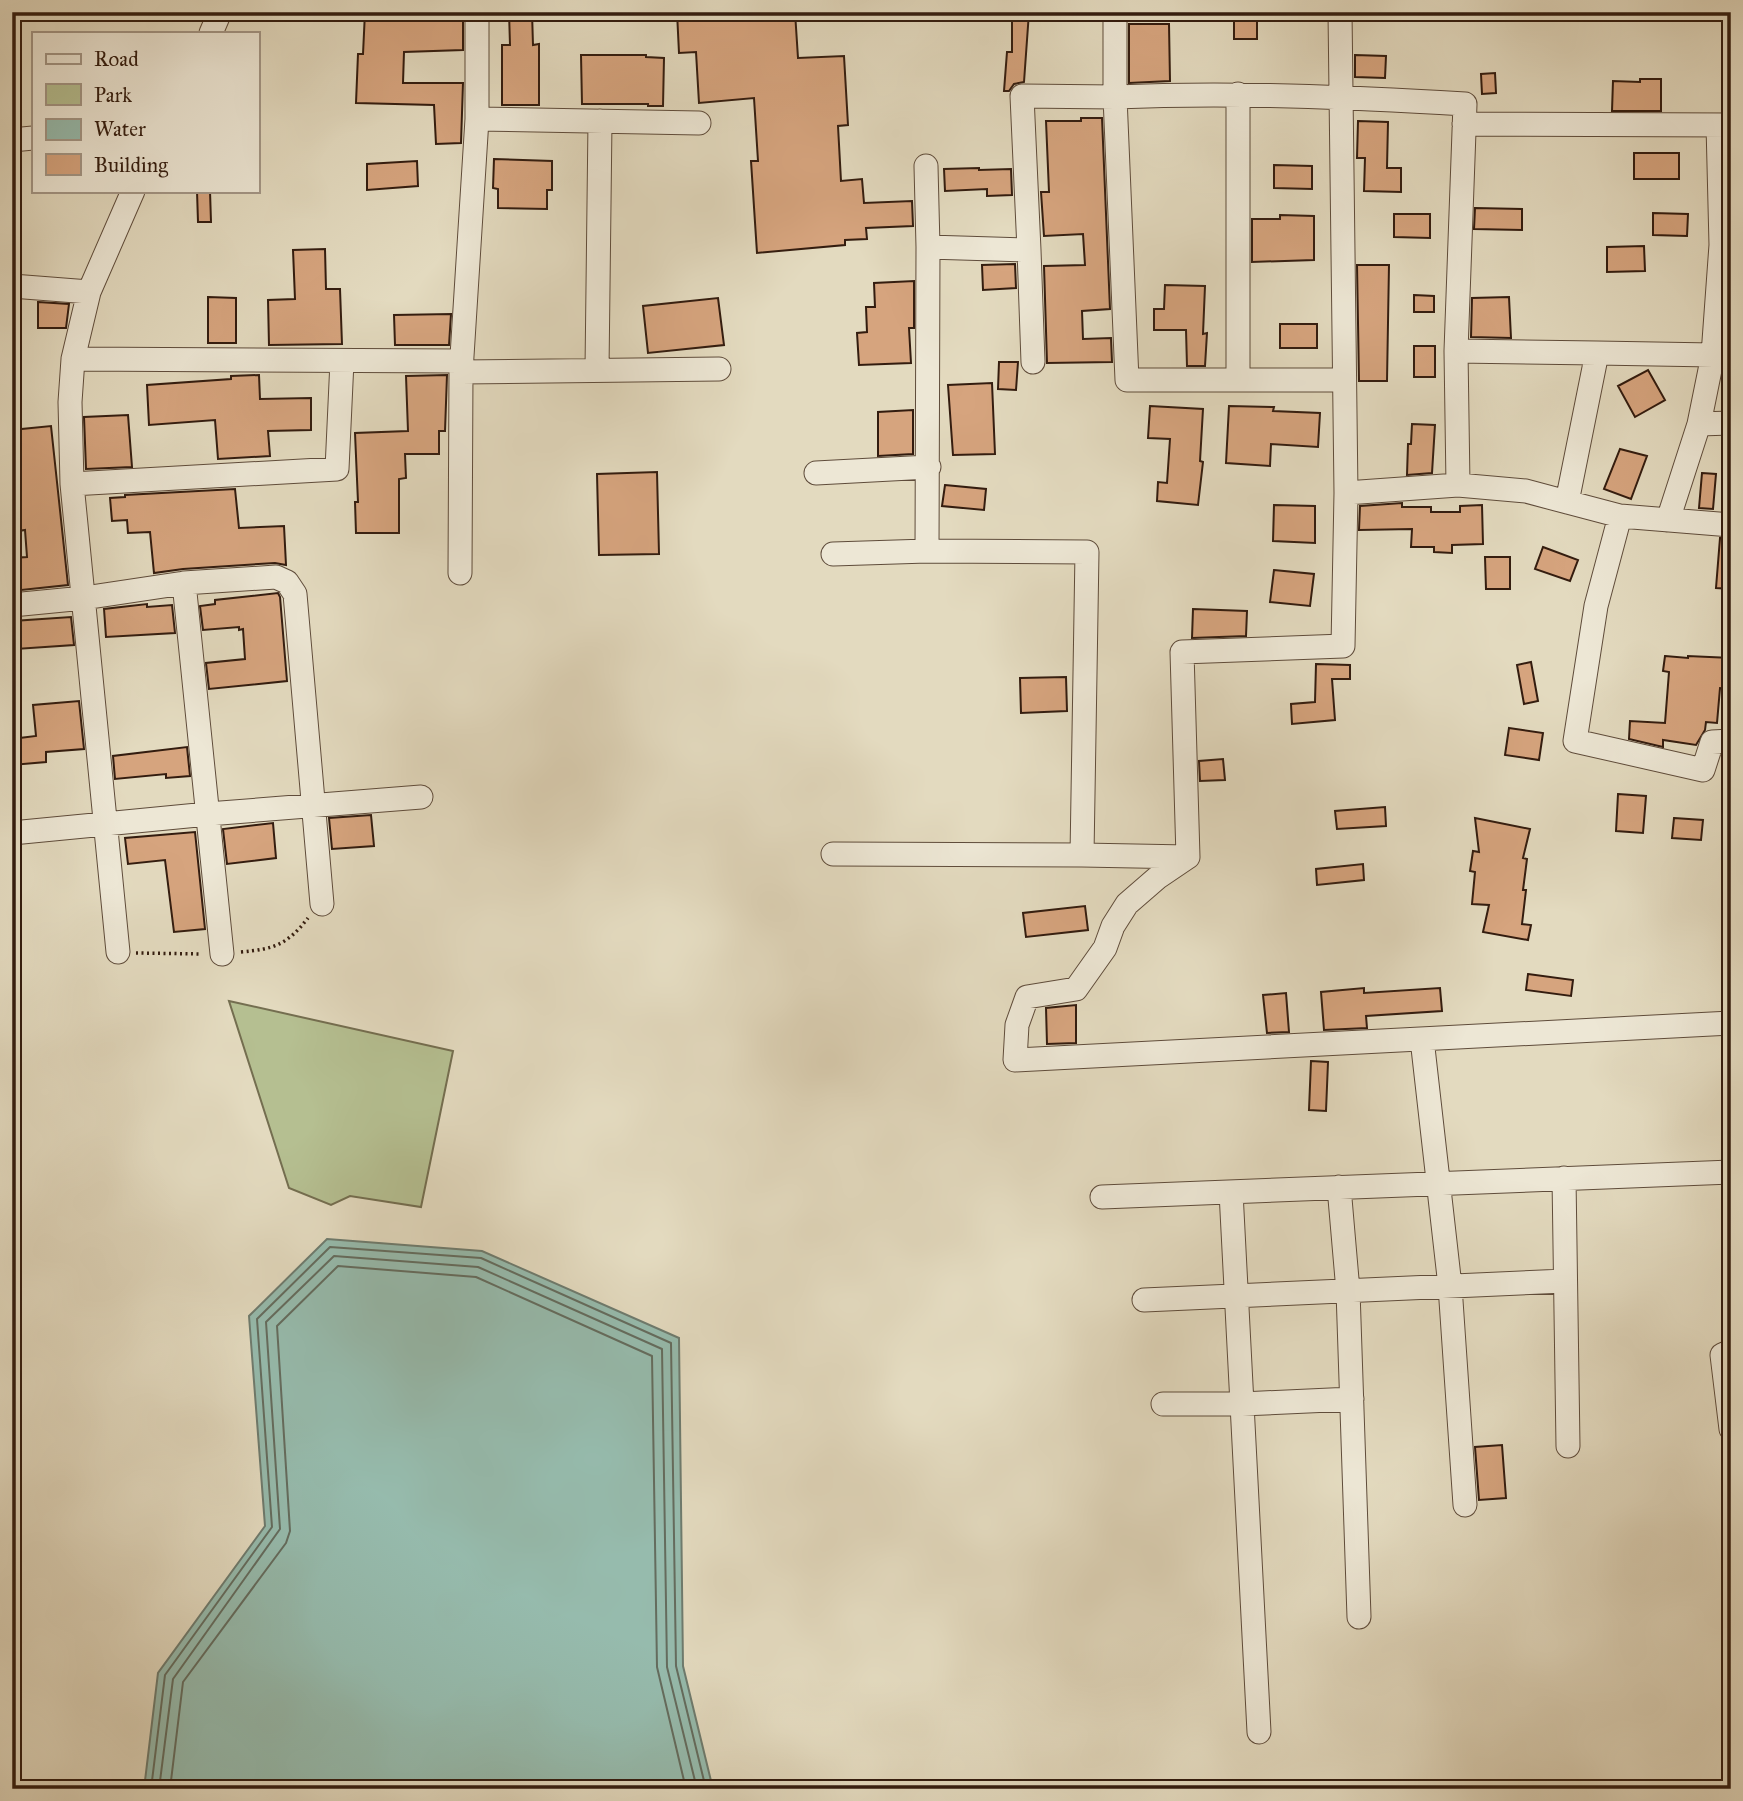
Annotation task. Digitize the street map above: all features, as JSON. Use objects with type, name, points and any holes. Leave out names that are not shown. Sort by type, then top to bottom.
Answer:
[{"type":"street","points":[[211,32],[220,12]]},
{"type":"street","points":[[460,573],[461,366],[477,119],[477,12]]},
{"type":"street","points":[[1115,12],[1115,97],[1127,380],[1344,380]]},
{"type":"street","points":[[1188,857],[1182,652],[1343,646],[1346,493],[1340,12]]},
{"type":"street","points":[[1238,94],[1238,380]]},
{"type":"street","points":[[1033,362],[1022,96],[1238,94],[1465,104],[1456,351],[1458,485]]},
{"type":"street","points":[[477,119],[699,122]]},
{"type":"street","points":[[597,370],[600,121]]},
{"type":"street","points":[[1464,124],[1725,125],[1726,245],[1713,355],[1699,424],[1668,520]]},
{"type":"street","points":[[12,140],[32,138]]},
{"type":"street","points":[[926,166],[929,467],[927,551]]},
{"type":"street","points":[[118,952],[72,484],[70,402],[73,359],[89,292],[133,192]]},
{"type":"street","points":[[928,247],[1029,250]]},
{"type":"street","points":[[12,286],[89,292]]},
{"type":"street","points":[[1456,351],[1713,355]]},
{"type":"street","points":[[1567,502],[1597,353]]},
{"type":"street","points":[[73,359],[342,361],[597,370],[719,369]]},
{"type":"street","points":[[72,484],[337,469],[342,361]]},
{"type":"street","points":[[1699,424],[1731,423]]},
{"type":"street","points":[[816,473],[929,467]]},
{"type":"street","points":[[1346,493],[1458,485],[1526,491],[1620,516],[1731,525]]},
{"type":"street","points":[[1620,516],[1596,606],[1575,741],[1703,771],[1712,742],[1731,741]]},
{"type":"street","points":[[833,554],[927,551],[1087,552],[1082,855]]},
{"type":"street","points":[[12,605],[84,598],[184,583],[276,577],[288,582],[295,594],[322,904]]},
{"type":"street","points":[[184,583],[222,954]]},
{"type":"street","points":[[12,834],[208,814],[421,797]]},
{"type":"street","points":[[833,855],[1188,857]]},
{"type":"street","points":[[1188,857],[1157,878],[1127,904],[1113,926],[1105,948],[1076,989],[1027,997],[1017,1026],[1015,1060],[1731,1023]]},
{"type":"street","points":[[1422,1039],[1450,1286],[1465,1505]]},
{"type":"street","points":[[1102,1197],[1731,1172]]},
{"type":"street","points":[[1564,1178],[1568,1446]]},
{"type":"street","points":[[1339,1187],[1348,1291],[1359,1617]]},
{"type":"street","points":[[1231,1192],[1259,1732]]},
{"type":"street","points":[[1143,1300],[1565,1281]]},
{"type":"street","points":[[1731,1351],[1722,1355],[1731,1430]]},
{"type":"street","points":[[1163,1404],[1352,1399]]},
{"type":"green space","points":[[229,1001],[453,1051],[421,1207],[350,1196],[331,1205],[289,1188]]},
{"type":"water","points":[[327,1239],[482,1251],[679,1338],[683,1666],[713,1789],[144,1789],[158,1673],[265,1526],[249,1316]]},
{"type":"building","points":[[365,12],[463,12],[463,50],[404,52],[403,83],[463,83],[461,143],[436,144],[434,105],[356,103],[358,54],[363,54]]},
{"type":"building","points":[[509,12],[532,12],[533,45],[539,44],[539,105],[502,105],[502,45],[510,45]]},
{"type":"building","points":[[677,12],[795,12],[798,58],[844,56],[848,125],[838,126],[841,181],[862,179],[864,203],[912,201],[913,226],[866,228],[867,239],[845,240],[845,245],[757,253],[751,161],[758,161],[754,98],[699,103],[696,52],[679,53]]},
{"type":"building","points":[[1012,12],[1029,12],[1024,82],[1014,84],[1009,91],[1004,91],[1007,52],[1012,52]]},
{"type":"building","points":[[1234,12],[1257,12],[1257,39],[1234,39]]},
{"type":"building","points":[[1129,24],[1169,24],[1170,81],[1129,83]]},
{"type":"building","points":[[581,55],[646,55],[664,58],[663,106],[582,104]]},
{"type":"building","points":[[1355,55],[1386,56],[1385,78],[1355,77]]},
{"type":"building","points":[[1495,73],[1496,93],[1482,94],[1481,74]]},
{"type":"building","points":[[1640,79],[1661,79],[1661,111],[1612,111],[1613,81],[1640,82]]},
{"type":"building","points":[[1081,118],[1102,118],[1110,309],[1082,311],[1083,339],[1111,338],[1112,362],[1047,363],[1044,266],[1085,265],[1083,234],[1044,236],[1041,192],[1049,192],[1046,121],[1081,121]]},
{"type":"building","points":[[1358,121],[1388,122],[1387,168],[1401,168],[1401,192],[1364,191],[1365,158],[1357,158]]},
{"type":"building","points":[[1634,153],[1679,153],[1679,179],[1634,179]]},
{"type":"building","points":[[494,159],[552,161],[552,190],[547,190],[547,209],[498,208],[498,189],[493,188]]},
{"type":"building","points":[[417,161],[418,186],[367,190],[367,164]]},
{"type":"building","points":[[1274,165],[1312,166],[1312,189],[1274,188]]},
{"type":"building","points":[[944,169],[1011,169],[1012,195],[987,196],[987,189],[945,191]]},
{"type":"building","points":[[197,192],[210,192],[211,222],[198,222]]},
{"type":"building","points":[[1475,208],[1522,209],[1522,230],[1474,229]]},
{"type":"building","points":[[1653,213],[1688,214],[1687,236],[1653,235]]},
{"type":"building","points":[[1394,214],[1430,214],[1430,238],[1394,237]]},
{"type":"building","points":[[1280,215],[1314,216],[1314,260],[1252,262],[1252,219],[1280,219]]},
{"type":"building","points":[[1644,246],[1645,271],[1607,272],[1607,247]]},
{"type":"building","points":[[325,249],[326,289],[340,289],[342,344],[269,345],[268,300],[295,299],[293,250]]},
{"type":"building","points":[[1015,264],[1016,288],[983,290],[982,265]]},
{"type":"building","points":[[1357,265],[1389,265],[1387,381],[1359,381]]},
{"type":"building","points":[[914,281],[914,328],[909,328],[911,363],[859,365],[857,333],[867,332],[866,307],[875,307],[874,283]]},
{"type":"building","points":[[1165,285],[1205,286],[1205,366],[1187,366],[1186,330],[1154,330],[1154,309],[1164,309]]},
{"type":"building","points":[[1414,295],[1434,296],[1434,312],[1414,312]]},
{"type":"building","points":[[208,297],[236,298],[236,343],[208,343]]},
{"type":"building","points":[[1509,297],[1511,338],[1471,337],[1472,298]]},
{"type":"building","points":[[718,298],[724,345],[648,353],[643,306]]},
{"type":"building","points":[[38,302],[69,304],[66,328],[38,328]]},
{"type":"building","points":[[451,314],[449,345],[395,345],[394,315]]},
{"type":"building","points":[[1280,324],[1317,324],[1317,348],[1280,348]]},
{"type":"building","points":[[1414,346],[1435,346],[1435,377],[1414,377]]},
{"type":"building","points":[[999,362],[1018,362],[1016,390],[998,389]]},
{"type":"building","points":[[1648,370],[1665,400],[1635,417],[1618,386]]},
{"type":"building","points":[[259,375],[260,399],[311,398],[311,430],[268,431],[270,456],[218,459],[215,420],[149,425],[147,385]]},
{"type":"building","points":[[447,375],[445,431],[439,431],[439,454],[405,454],[406,478],[399,479],[399,533],[356,533],[355,502],[358,502],[355,433],[408,431],[406,376]]},
{"type":"building","points":[[992,383],[995,454],[953,455],[948,385]]},
{"type":"building","points":[[1150,406],[1203,409],[1200,461],[1203,462],[1198,505],[1157,501],[1158,482],[1167,483],[1170,439],[1148,438]]},
{"type":"building","points":[[1229,406],[1274,407],[1273,411],[1320,413],[1318,447],[1271,444],[1270,466],[1226,463]]},
{"type":"building","points":[[913,410],[913,454],[878,456],[878,412]]},
{"type":"building","points":[[128,415],[132,467],[86,469],[84,417]]},
{"type":"building","points":[[1412,424],[1435,425],[1432,473],[1407,475]]},
{"type":"building","points":[[51,426],[68,585],[12,591],[12,558],[27,557],[25,530],[12,532],[12,430]]},
{"type":"building","points":[[1620,449],[1647,456],[1631,499],[1604,489]]},
{"type":"building","points":[[657,472],[659,554],[599,555],[597,474]]},
{"type":"building","points":[[1702,473],[1716,474],[1713,509],[1699,508]]},
{"type":"building","points":[[945,485],[986,489],[984,510],[942,506]]},
{"type":"building","points":[[235,489],[239,528],[284,526],[286,565],[275,563],[154,573],[150,532],[128,533],[127,520],[112,521],[110,498]]},
{"type":"building","points":[[1402,503],[1402,507],[1431,507],[1431,512],[1460,512],[1460,506],[1482,505],[1483,544],[1452,545],[1452,553],[1434,552],[1434,547],[1411,547],[1412,529],[1359,530],[1360,506]]},
{"type":"building","points":[[1274,505],[1315,506],[1315,543],[1273,541]]},
{"type":"building","points":[[1720,538],[1731,539],[1731,589],[1716,588]]},
{"type":"building","points":[[1543,547],[1578,560],[1570,581],[1535,569]]},
{"type":"building","points":[[1485,557],[1510,557],[1510,589],[1486,589]]},
{"type":"building","points":[[1274,570],[1314,574],[1310,606],[1270,602]]},
{"type":"building","points":[[278,593],[287,681],[209,689],[206,663],[245,659],[243,629],[203,630],[200,606],[215,604],[215,600]]},
{"type":"building","points":[[147,604],[147,607],[172,605],[175,633],[106,637],[104,609]]},
{"type":"building","points":[[1193,609],[1247,611],[1246,636],[1192,638]]},
{"type":"building","points":[[71,617],[74,645],[16,649],[13,621]]},
{"type":"building","points":[[1665,656],[1731,658],[1730,689],[1720,688],[1717,723],[1706,722],[1705,730],[1696,745],[1663,740],[1663,747],[1629,739],[1630,721],[1665,723],[1669,672],[1663,671]]},
{"type":"building","points":[[1531,662],[1538,701],[1524,704],[1517,665]]},
{"type":"building","points":[[1316,664],[1350,665],[1350,679],[1332,679],[1335,720],[1292,724],[1291,704],[1315,702]]},
{"type":"building","points":[[1066,677],[1067,711],[1021,713],[1020,678]]},
{"type":"building","points":[[79,701],[84,749],[46,752],[46,762],[12,765],[12,739],[36,736],[33,705]]},
{"type":"building","points":[[1509,728],[1543,733],[1539,760],[1505,755]]},
{"type":"building","points":[[187,747],[190,776],[166,778],[166,774],[115,779],[113,756]]},
{"type":"building","points":[[1223,759],[1225,780],[1200,781],[1199,761]]},
{"type":"building","points":[[1618,794],[1646,796],[1643,833],[1616,831]]},
{"type":"building","points":[[1385,807],[1386,826],[1337,829],[1335,811]]},
{"type":"building","points":[[371,815],[374,846],[332,849],[329,818]]},
{"type":"building","points":[[1475,818],[1530,829],[1523,858],[1527,859],[1522,924],[1531,925],[1528,940],[1483,932],[1489,905],[1472,904],[1475,872],[1470,871],[1473,851],[1479,852]]},
{"type":"building","points":[[1674,818],[1703,820],[1701,840],[1672,838]]},
{"type":"building","points":[[273,823],[276,858],[227,864],[223,829]]},
{"type":"building","points":[[195,832],[205,929],[174,932],[165,860],[128,864],[125,838]]},
{"type":"building","points":[[1363,864],[1364,880],[1317,885],[1316,869]]},
{"type":"building","points":[[1085,906],[1088,930],[1026,937],[1023,913]]},
{"type":"building","points":[[1528,974],[1573,980],[1571,996],[1526,990]]},
{"type":"building","points":[[1364,988],[1364,993],[1440,988],[1442,1011],[1366,1016],[1367,1028],[1324,1030],[1321,992]]},
{"type":"building","points":[[1286,993],[1289,1032],[1267,1033],[1263,995]]},
{"type":"building","points":[[1076,1005],[1076,1043],[1047,1044],[1046,1008]]},
{"type":"building","points":[[1311,1061],[1328,1062],[1326,1111],[1309,1110]]},
{"type":"building","points":[[1502,1445],[1506,1498],[1479,1500],[1475,1447]]}]
